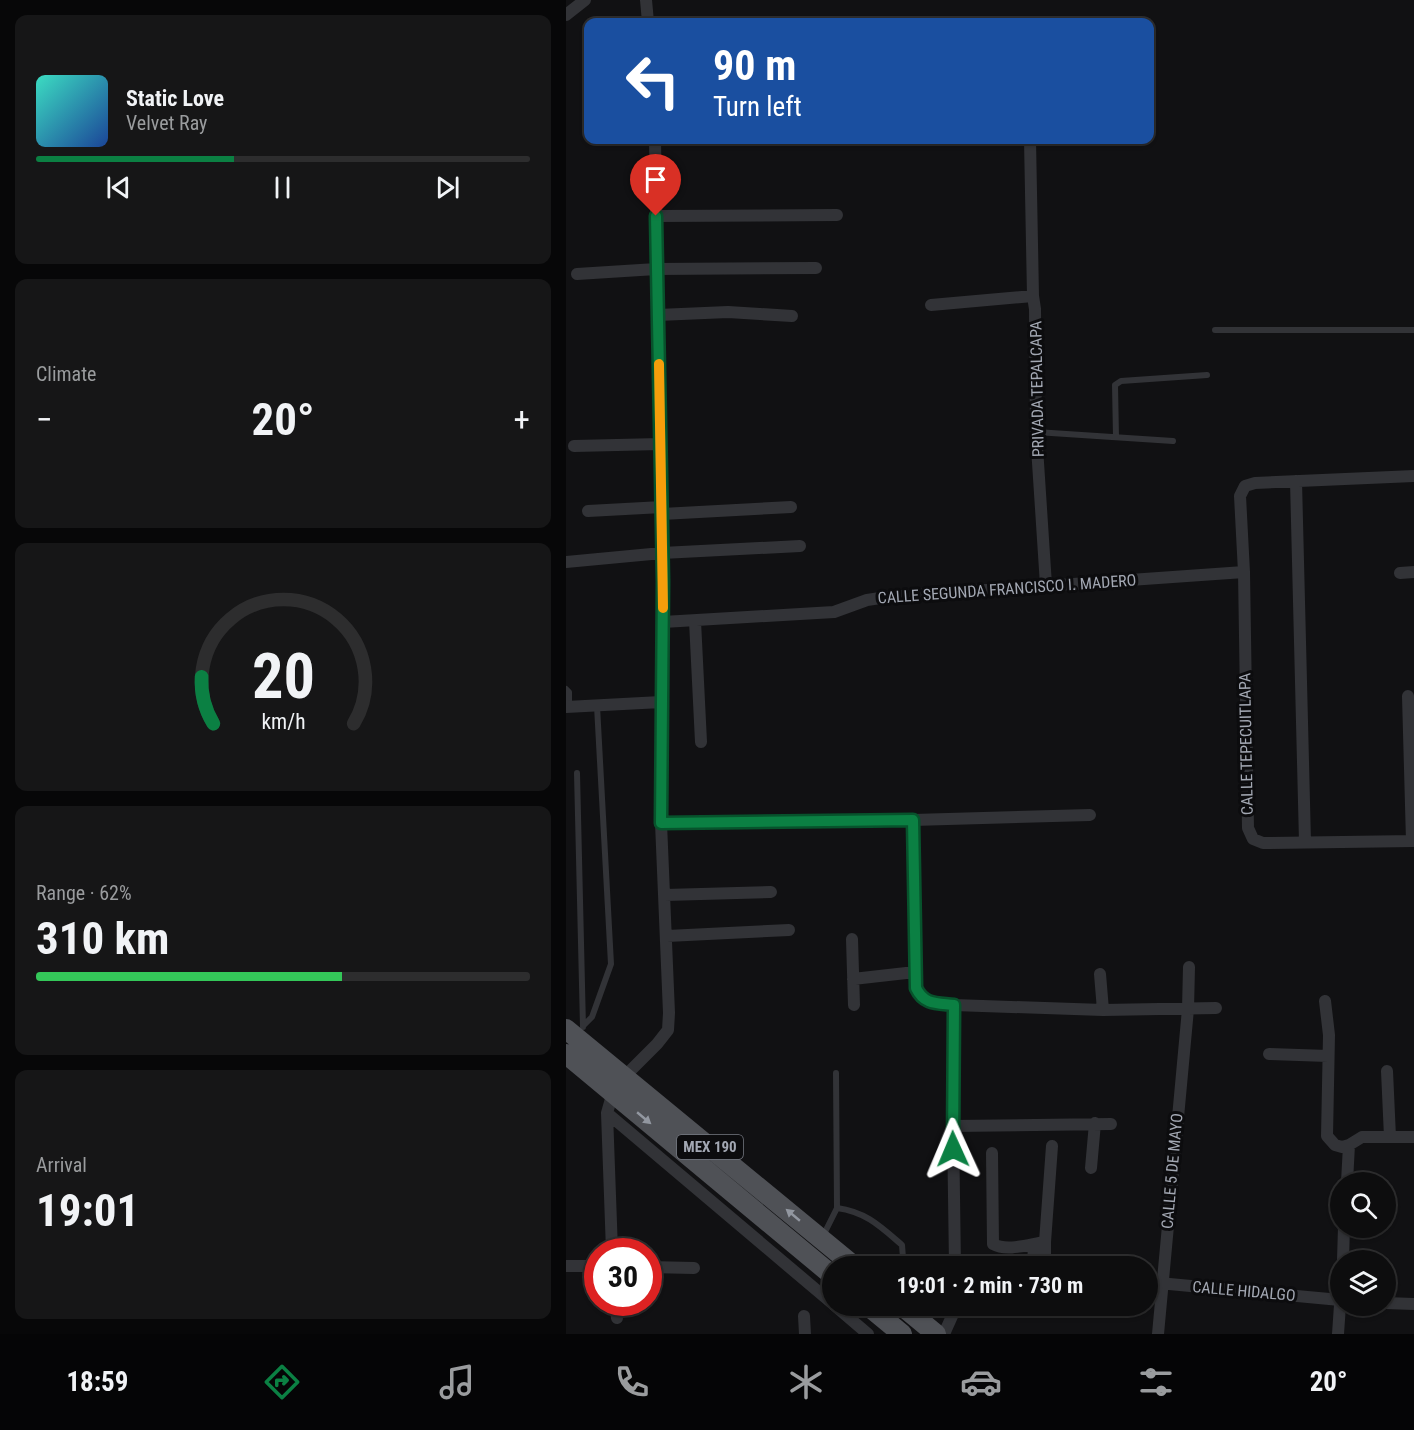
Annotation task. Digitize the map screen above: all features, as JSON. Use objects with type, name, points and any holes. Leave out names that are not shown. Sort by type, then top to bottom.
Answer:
[{"type":"main road","name":"MEX 190","points":[[576,1031],[619,1084],[822,1266]]},
{"type":"main road","name":"MEX 190","points":[[566,1054],[619,1084],[821,1239],[839,1256]]},
{"type":"main road","points":[[880,1316],[902,1334]]},
{"type":"main road","points":[[914,1316],[936,1334]]},
{"type":"street","points":[[566,15],[585,0]]},
{"type":"street","points":[[646,0],[648,18]]},
{"type":"street","points":[[612,1238],[607,1113],[619,1084],[668,1030],[669,1013],[661,823],[663,622],[655,144]]},
{"type":"street","points":[[1030,144],[1033,296]]},
{"type":"street","points":[[656,216],[837,215]]},
{"type":"street","points":[[577,274],[656,269],[816,268]]},
{"type":"street","name":"PRIVADA TEPALCAPA","points":[[931,305],[1033,296],[1036,432],[1046,585]]},
{"type":"street","points":[[658,315],[728,312],[792,316]]},
{"type":"street","points":[[574,446],[660,444]]},
{"type":"street","points":[[1305,842],[1296,481],[1415,476]]},
{"type":"street","name":"CALLE TEPECUITLAPA","points":[[1296,481],[1255,483],[1245,486],[1240,496],[1244,572],[1248,828],[1253,839],[1263,843],[1413,841]]},
{"type":"street","points":[[588,511],[791,507]]},
{"type":"street","points":[[566,562],[662,553],[800,546]]},
{"type":"street","name":"CALLE SEGUNDA FRANCISCO I. MADERO","points":[[663,622],[834,612],[867,600],[887,597],[1244,572]]},
{"type":"street","points":[[1400,573],[1415,572]]},
{"type":"street","points":[[695,621],[701,742]]},
{"type":"street","points":[[1408,696],[1413,841]]},
{"type":"street","points":[[567,707],[661,702]]},
{"type":"street","points":[[661,823],[1090,815]]},
{"type":"street","points":[[913,820],[916,988],[920,996],[928,1002],[954,1005],[1103,1010],[1216,1008]]},
{"type":"street","points":[[665,895],[771,892]]},
{"type":"street","points":[[667,936],[789,930]]},
{"type":"street","points":[[852,939],[854,1005]]},
{"type":"street","name":"CALLE 5 DE MAYO","points":[[1158,1334],[1188,1009],[1189,967]]},
{"type":"street","points":[[853,979],[915,972]]},
{"type":"street","points":[[1100,974],[1103,1010]]},
{"type":"street","points":[[1325,1001],[1329,1035],[1327,1136],[1335,1145],[1342,1147],[1362,1137],[1415,1137]]},
{"type":"street","points":[[954,1005],[955,1256]]},
{"type":"street","points":[[1269,1054],[1328,1056]]},
{"type":"street","points":[[1387,1071],[1390,1137]]},
{"type":"street","points":[[607,1113],[822,1296]]},
{"type":"street","points":[[1091,1168],[1095,1124]]},
{"type":"street","points":[[953,1126],[1111,1124]]},
{"type":"street","points":[[1348,1172],[1349,1145]]},
{"type":"street","points":[[1036,1256],[1040,1243],[1052,1146]]},
{"type":"street","points":[[992,1153],[993,1244],[999,1248],[1040,1243]]},
{"type":"street","points":[[1040,1243],[1043,1256]]},
{"type":"street","points":[[566,1266],[584,1266]]},
{"type":"street","points":[[662,1267],[694,1268]]},
{"type":"street","name":"CALLE HIDALGO","points":[[1158,1283],[1330,1299]]},
{"type":"street","points":[[1396,1303],[1415,1304]]},
{"type":"street","points":[[846,1316],[868,1334]]},
{"type":"street","points":[[944,1334],[952,1316]]},
{"type":"street","points":[[1338,1334],[1339,1316]]},
{"type":"street","points":[[803,1317],[804,1334]]},
{"type":"lane","points":[[1215,330],[1415,330]]},
{"type":"lane","points":[[1116,437],[1115,385],[1121,381],[1207,375]]},
{"type":"lane","points":[[1036,432],[1173,441]]},
{"type":"lane","points":[[566,689],[569,692],[567,707]]},
{"type":"lane","points":[[576,1031],[592,1017],[611,963],[597,706]]},
{"type":"lane","points":[[576,1031],[577,773]]},
{"type":"lane","points":[[821,1239],[837,1209],[836,1073]]},
{"type":"lane","points":[[837,1209],[852,1210],[872,1220],[902,1245],[903,1256]]},
{"type":"slow traffic","points":[[659,364],[663,608]]},
{"type":"route","points":[[656,216],[663,581],[661,823],[913,820],[916,988],[920,996],[928,1002],[954,1005],[953,1149]]}]
